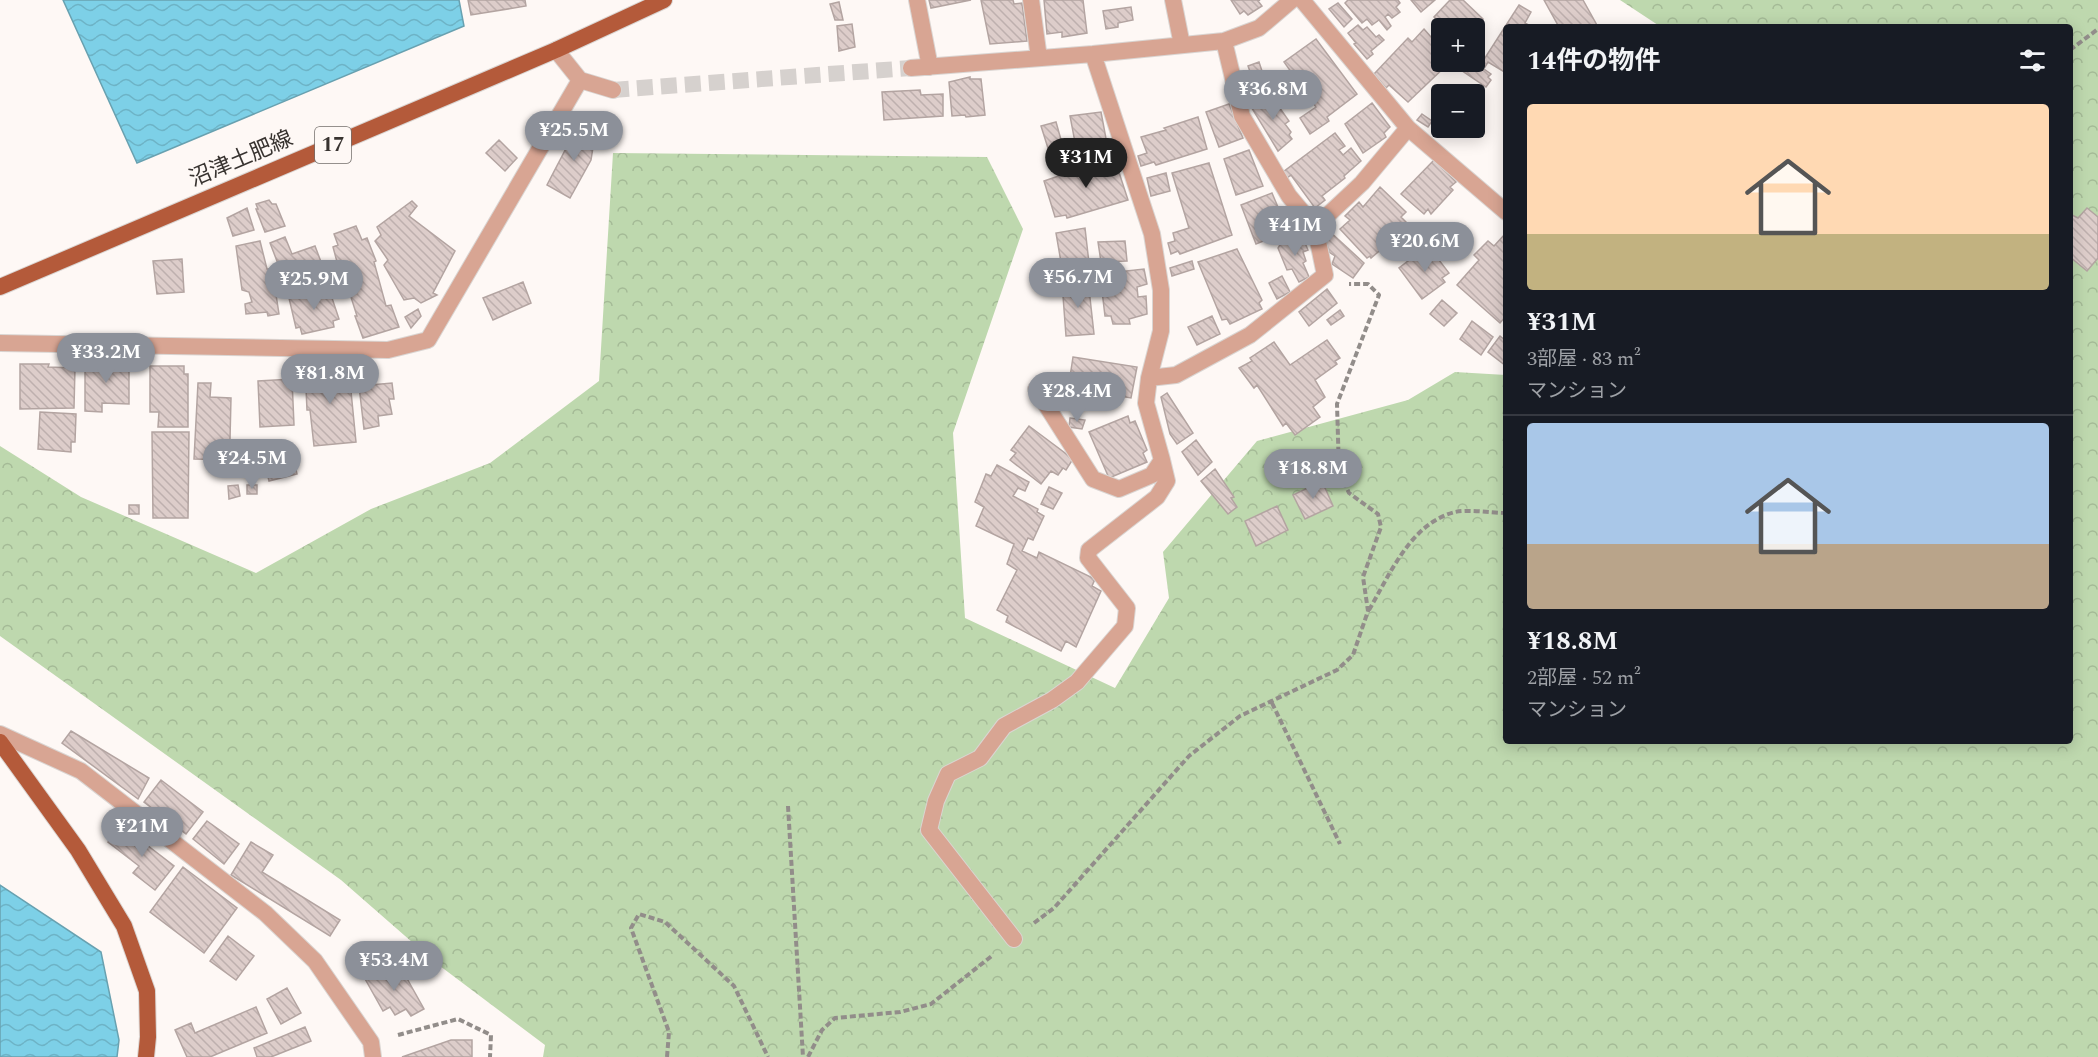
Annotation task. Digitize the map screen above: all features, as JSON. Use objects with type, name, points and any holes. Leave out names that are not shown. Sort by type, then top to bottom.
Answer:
[{"type":"main road","name":"沼津土肥線","points":[[0,287],[556,50],[664,0]]},
{"type":"main road","points":[[0,742],[78,850],[124,926],[147,991],[146,1057]]},
{"type":"street","points":[[917,0],[930,67]]},
{"type":"street","points":[[1031,0],[1040,58]]},
{"type":"street","points":[[1173,0],[1182,45]]},
{"type":"street","points":[[911,68],[1224,41],[1259,28],[1292,0]]},
{"type":"street","points":[[1302,0],[1408,128],[1503,209]]},
{"type":"street","points":[[1149,378],[1176,375],[1250,335],[1324,275],[1315,227],[1289,196],[1242,116],[1224,41]]},
{"type":"street","points":[[556,50],[580,80],[613,90]]},
{"type":"street","points":[[1014,939],[929,830],[936,801],[948,774],[980,758],[1004,726],[1052,700],[1077,682],[1125,626],[1127,608],[1088,558],[1089,550],[1156,497],[1167,481],[1146,403],[1149,378],[1161,331],[1161,290],[1152,234],[1093,54]]},
{"type":"street","points":[[0,343],[388,350],[428,340],[580,80]]},
{"type":"street","points":[[1315,227],[1362,183],[1408,128]]},
{"type":"street","points":[[1036,389],[1093,479],[1119,489],[1152,474],[1162,460]]},
{"type":"street","points":[[0,734],[81,771],[265,912],[315,961],[372,1049]]},
{"type":"path","points":[[2073,48],[2098,29]]},
{"type":"path","points":[[1324,275],[1345,284],[1368,284],[1379,294],[1338,404],[1339,471],[1349,493],[1378,514],[1381,527],[1363,577],[1368,611]]},
{"type":"path","points":[[808,1057],[822,1030],[835,1018],[900,1012],[931,1004],[1054,908],[1189,756],[1240,716],[1272,703],[1337,670],[1353,655],[1368,611],[1406,549],[1424,527],[1456,512],[1503,513]]},
{"type":"path","points":[[1272,703],[1340,844]]},
{"type":"path","points":[[788,806],[803,1057]]},
{"type":"path","points":[[667,1057],[669,1032],[631,928],[639,914],[665,922],[735,986],[768,1057]]},
{"type":"path","points":[[372,1049],[458,1019],[491,1035],[490,1057]]},
{"type":"green space","points":[[1620,0],[2098,0],[2098,1057],[543,1057],[545,1045],[436,963],[341,880],[0,636],[0,446],[81,497],[256,573],[371,509],[490,463],[599,381],[613,153],[987,157],[1023,229],[953,433],[965,618],[1115,688],[1169,598],[1163,552],[1257,441],[1408,400],[1455,372],[1503,375],[1503,744],[2073,744],[2073,24],[1656,24]]},
{"type":"water","points":[[63,0],[459,0],[464,26],[137,163]]},
{"type":"water","points":[[0,885],[101,952],[119,1040],[117,1057],[0,1057]]},
{"type":"building","points":[[468,0],[525,0],[526,6],[471,15]]},
{"type":"building","points":[[929,0],[971,0],[931,8]]},
{"type":"building","points":[[981,0],[1013,0],[1014,4],[1022,3],[1027,41],[990,44]]},
{"type":"building","points":[[1044,0],[1083,0],[1087,33],[1062,37],[1062,32],[1047,34]]},
{"type":"building","points":[[1231,0],[1260,0],[1258,1],[1262,6],[1248,15],[1244,11],[1240,14]]},
{"type":"building","points":[[1348,0],[1398,0],[1400,3],[1396,7],[1400,12],[1392,18],[1388,14],[1385,17],[1391,26],[1387,30],[1379,20],[1372,25],[1367,19],[1362,23],[1345,3]]},
{"type":"building","points":[[1411,0],[1435,0],[1421,12]]},
{"type":"building","points":[[1450,0],[1463,0],[1482,18],[1435,18]]},
{"type":"building","points":[[1544,0],[1583,0],[1596,24],[1557,24]]},
{"type":"building","points":[[839,2],[843,20],[835,20],[830,4]]},
{"type":"building","points":[[1338,3],[1352,19],[1344,27],[1329,9]]},
{"type":"building","points":[[1519,5],[1531,12],[1525,23],[1527,24],[1507,24]]},
{"type":"building","points":[[1131,7],[1133,20],[1118,23],[1118,27],[1106,29],[1103,11]]},
{"type":"building","points":[[852,24],[855,47],[839,51],[837,26]]},
{"type":"building","points":[[1358,25],[1363,30],[1367,27],[1376,37],[1379,35],[1384,40],[1371,51],[1373,54],[1367,59],[1348,33]]},
{"type":"building","points":[[1424,29],[1431,37],[1431,72],[1440,72],[1408,102],[1389,85],[1386,88],[1374,74],[1408,38],[1412,42]]},
{"type":"building","points":[[1503,30],[1503,71],[1488,62],[1485,67],[1485,58]]},
{"type":"building","points":[[1316,39],[1357,94],[1327,117],[1329,121],[1310,134],[1300,118],[1316,107],[1284,62]]},
{"type":"building","points":[[1259,62],[1266,83],[1256,88],[1248,66]]},
{"type":"building","points":[[1485,70],[1491,74],[1488,77],[1491,80],[1486,87],[1485,84],[1464,72],[1485,72]]},
{"type":"building","points":[[970,77],[970,79],[981,79],[985,115],[952,116],[949,82]]},
{"type":"building","points":[[920,90],[921,95],[943,94],[943,116],[884,120],[882,92]]},
{"type":"building","points":[[1270,94],[1289,121],[1285,124],[1291,132],[1289,135],[1292,139],[1278,151],[1250,105]]},
{"type":"building","points":[[1372,103],[1390,127],[1384,133],[1386,137],[1363,153],[1345,124]]},
{"type":"building","points":[[1229,104],[1243,138],[1219,147],[1206,112]]},
{"type":"building","points":[[1101,112],[1108,149],[1077,153],[1070,116]]},
{"type":"building","points":[[1422,114],[1431,122],[1428,127],[1417,120]]},
{"type":"building","points":[[1198,117],[1207,149],[1156,165],[1154,162],[1141,166],[1138,156],[1147,153],[1141,137]]},
{"type":"building","points":[[1056,122],[1067,161],[1053,164],[1041,126]]},
{"type":"building","points":[[585,123],[596,128],[591,160],[570,198],[547,185],[572,137],[576,140]]},
{"type":"building","points":[[1335,133],[1345,146],[1339,150],[1343,155],[1351,148],[1361,161],[1344,176],[1345,178],[1322,196],[1325,200],[1315,208],[1291,175],[1287,178],[1283,172]]},
{"type":"building","points":[[499,140],[517,158],[505,171],[486,153]]},
{"type":"building","points":[[1249,150],[1263,186],[1236,195],[1224,159]]},
{"type":"building","points":[[1114,157],[1128,200],[1067,218],[1066,215],[1055,217],[1044,181]]},
{"type":"building","points":[[1434,160],[1456,182],[1450,187],[1453,190],[1431,214],[1428,209],[1424,214],[1401,194]]},
{"type":"building","points":[[1209,163],[1232,235],[1180,254],[1178,251],[1171,254],[1168,243],[1175,241],[1173,233],[1189,228],[1172,173]]},
{"type":"building","points":[[1166,173],[1170,191],[1151,196],[1147,178]]},
{"type":"building","points":[[1380,187],[1406,212],[1401,217],[1408,224],[1387,248],[1384,247],[1371,258],[1370,256],[1367,258],[1340,229],[1350,220],[1345,216],[1359,202],[1363,207]]},
{"type":"building","points":[[1272,193],[1283,219],[1279,221],[1283,233],[1256,244],[1241,205]]},
{"type":"building","points":[[269,200],[272,204],[276,204],[285,226],[265,232],[256,204]]},
{"type":"building","points":[[412,201],[417,206],[409,216],[455,251],[433,293],[437,295],[421,303],[414,298],[404,300],[384,265],[388,260],[375,241],[381,235],[377,227]]},
{"type":"building","points":[[247,208],[254,230],[233,236],[227,218]]},
{"type":"building","points":[[2087,208],[2098,217],[2098,258],[2087,271],[2073,259],[2073,216],[2078,218]]},
{"type":"building","points":[[356,226],[362,240],[367,238],[376,261],[374,262],[386,306],[391,305],[399,327],[363,338],[333,247],[338,245],[334,234]]},
{"type":"building","points":[[1085,228],[1089,263],[1062,268],[1056,233]]},
{"type":"building","points":[[1327,229],[1364,263],[1353,278],[1332,264],[1335,256],[1329,252],[1324,233]]},
{"type":"building","points":[[1302,236],[1308,250],[1303,252],[1306,261],[1303,263],[1309,277],[1299,282],[1292,269],[1287,270],[1278,248],[1281,243]]},
{"type":"building","points":[[1503,236],[1503,320],[1500,323],[1457,285],[1479,260],[1474,255],[1488,241],[1494,246]]},
{"type":"building","points":[[285,237],[292,254],[315,246],[323,267],[285,282],[270,243]]},
{"type":"building","points":[[260,241],[267,269],[272,269],[279,314],[268,316],[267,312],[246,314],[245,304],[252,302],[249,292],[242,290],[236,246]]},
{"type":"building","points":[[1125,241],[1127,261],[1101,262],[1098,242]]},
{"type":"building","points":[[1237,249],[1262,300],[1259,303],[1262,309],[1230,324],[1227,319],[1222,320],[1198,262]]},
{"type":"building","points":[[1421,251],[1425,255],[1432,251],[1449,273],[1442,278],[1445,282],[1422,299],[1399,268]]},
{"type":"building","points":[[182,259],[184,292],[157,294],[153,261]]},
{"type":"building","points":[[1192,261],[1194,269],[1172,276],[1170,268]]},
{"type":"building","points":[[1144,269],[1147,284],[1137,287],[1138,297],[1146,296],[1147,314],[1129,319],[1130,324],[1113,324],[1111,316],[1105,316],[1100,274]]},
{"type":"building","points":[[1282,276],[1290,292],[1277,299],[1269,283]]},
{"type":"building","points":[[1085,279],[1087,290],[1089,289],[1094,334],[1066,336],[1063,296],[1068,296],[1067,280]]},
{"type":"building","points":[[523,282],[531,303],[493,320],[483,298]]},
{"type":"building","points":[[329,289],[339,319],[333,321],[334,327],[302,334],[300,327],[296,328],[289,298]]},
{"type":"building","points":[[1327,289],[1337,303],[1309,326],[1299,312]]},
{"type":"building","points":[[1442,300],[1457,313],[1444,326],[1430,314]]},
{"type":"building","points":[[418,309],[421,316],[411,328],[405,317]]},
{"type":"building","points":[[1340,310],[1344,316],[1331,325],[1327,320]]},
{"type":"building","points":[[1212,316],[1220,334],[1197,345],[1188,327]]},
{"type":"building","points":[[1472,321],[1493,337],[1481,355],[1460,339]]},
{"type":"building","points":[[1500,336],[1503,338],[1503,364],[1488,352]]},
{"type":"building","points":[[1327,340],[1340,358],[1335,361],[1337,364],[1315,380],[1325,397],[1313,407],[1320,417],[1295,435],[1286,423],[1283,426],[1257,385],[1254,388],[1239,368],[1252,361],[1250,358],[1274,342],[1290,365]]},
{"type":"building","points":[[1073,357],[1137,367],[1131,398],[1114,395],[1113,402],[1083,397],[1085,380],[1070,377]]},
{"type":"building","points":[[89,359],[125,360],[125,365],[129,366],[129,404],[102,403],[102,412],[85,411],[85,364],[89,365]]},
{"type":"building","points":[[20,364],[49,364],[48,367],[75,368],[74,408],[20,409]]},
{"type":"building","points":[[336,365],[336,372],[349,371],[356,442],[314,446],[310,410],[307,410],[305,367]]},
{"type":"building","points":[[150,366],[184,366],[184,374],[188,374],[188,427],[158,427],[159,412],[150,412]]},
{"type":"building","points":[[292,379],[294,425],[260,427],[258,381]]},
{"type":"building","points":[[198,383],[211,383],[210,397],[231,398],[230,440],[238,440],[237,460],[194,459]]},
{"type":"building","points":[[392,383],[394,399],[389,399],[392,414],[378,416],[379,426],[364,429],[359,386]]},
{"type":"building","points":[[1167,393],[1193,433],[1177,444],[1170,434],[1161,397]]},
{"type":"building","points":[[40,412],[76,414],[75,442],[71,442],[71,452],[38,449]]},
{"type":"building","points":[[1128,416],[1130,423],[1135,421],[1147,450],[1143,453],[1147,462],[1109,478],[1089,432]]},
{"type":"building","points":[[1070,418],[1085,420],[1082,429],[1069,427]]},
{"type":"building","points":[[1029,426],[1073,459],[1066,470],[1063,468],[1058,475],[1051,471],[1041,484],[1010,460],[1016,453],[1011,450]]},
{"type":"building","points":[[152,432],[189,432],[188,518],[153,518]]},
{"type":"building","points":[[1196,440],[1212,462],[1198,475],[1182,452]]},
{"type":"building","points":[[293,457],[297,474],[269,481],[265,463]]},
{"type":"building","points":[[997,465],[1029,482],[1025,491],[1018,488],[1013,496],[1038,509],[1037,512],[1044,516],[1033,540],[1028,538],[1022,551],[1037,558],[1039,552],[1095,579],[1092,586],[1101,591],[1076,647],[1066,641],[1061,651],[1006,622],[1008,616],[997,610],[1017,570],[1007,564],[1014,544],[976,526],[984,507],[975,502],[986,474],[991,476]]},
{"type":"building","points":[[1215,469],[1234,497],[1231,498],[1237,507],[1228,514],[1201,481]]},
{"type":"building","points":[[1322,481],[1333,506],[1305,519],[1293,495]]},
{"type":"building","points":[[238,485],[240,496],[229,499],[228,486]]},
{"type":"building","points":[[247,485],[257,485],[257,494],[247,494]]},
{"type":"building","points":[[1049,487],[1062,493],[1053,509],[1041,504]]},
{"type":"building","points":[[129,505],[139,505],[139,514],[129,514]]},
{"type":"building","points":[[1277,506],[1288,530],[1256,546],[1245,521]]},
{"type":"building","points":[[71,731],[149,778],[138,799],[62,743]]},
{"type":"building","points":[[161,780],[203,812],[186,834],[144,802]]},
{"type":"building","points":[[207,821],[239,844],[224,864],[193,839]]},
{"type":"building","points":[[121,825],[174,866],[155,890],[133,873],[139,866],[108,842]]},
{"type":"building","points":[[251,842],[273,855],[262,872],[340,920],[330,936],[231,875]]},
{"type":"building","points":[[183,867],[237,908],[204,953],[150,912]]},
{"type":"building","points":[[228,936],[254,956],[236,980],[210,961]]},
{"type":"building","points":[[400,966],[424,1009],[411,1016],[406,1009],[395,1015],[390,1007],[383,1011],[364,977],[378,968],[383,976]]},
{"type":"building","points":[[287,988],[301,1013],[281,1024],[267,999]]},
{"type":"building","points":[[256,1007],[267,1033],[210,1057],[187,1057],[175,1030],[191,1023],[195,1033]]},
{"type":"building","points":[[305,1027],[311,1041],[271,1057],[257,1057],[254,1048]]},
{"type":"building","points":[[451,1040],[472,1040],[472,1057],[402,1057]]},
{"type":"tunnel","points":[[613,90],[911,68]]}]
